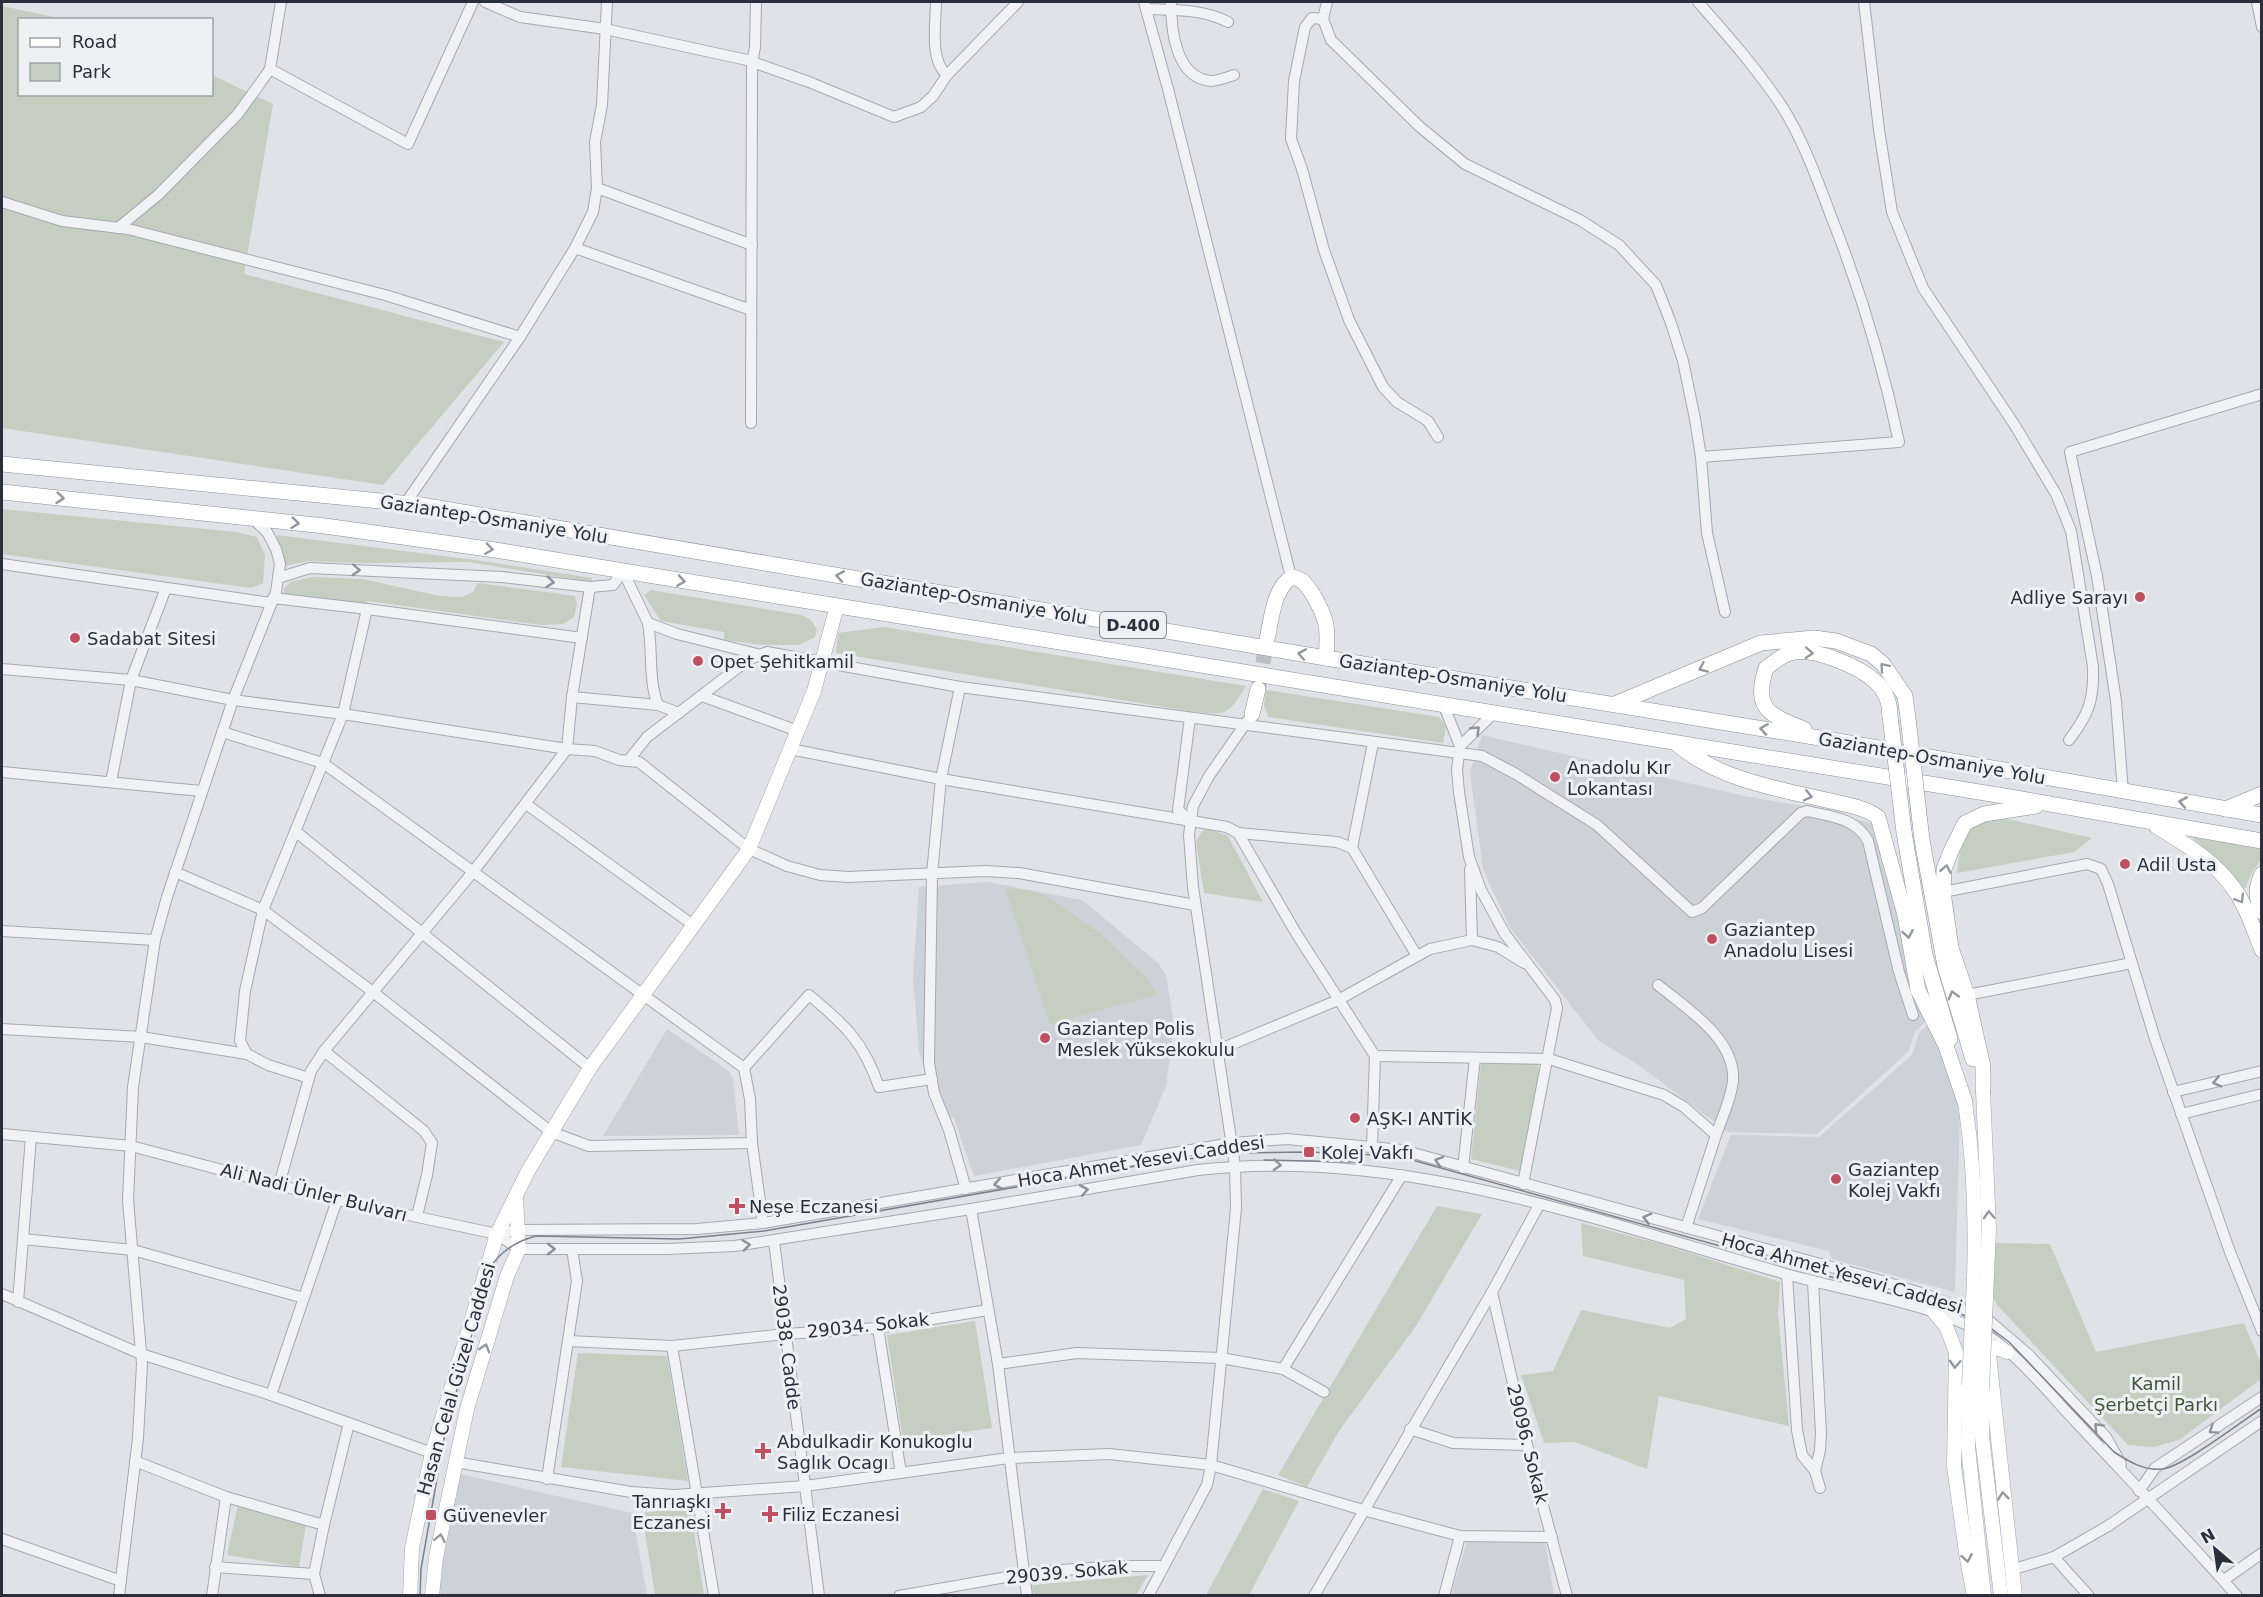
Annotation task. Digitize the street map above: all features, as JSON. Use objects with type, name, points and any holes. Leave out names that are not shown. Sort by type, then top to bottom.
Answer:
[{"type":"highway","name":"Gaziantep-Osmaniye Yolu","points":[[2,464],[405,504],[1832,740],[2262,815]]},
{"type":"highway","name":"Gaziantep-Osmaniye Yolu","points":[[2,492],[325,526],[472,547],[2049,804],[2262,841]]},
{"type":"highway","points":[[1267,639],[1279,591],[1291,577],[1296,577],[1303,581],[1323,613],[1327,626],[1326,658]]},
{"type":"highway","points":[[1615,704],[1761,643],[1814,638],[1836,641],[1871,654],[1883,664],[1905,696],[1922,840],[1945,966],[1983,1090]]},
{"type":"highway","points":[[1832,740],[1784,721],[1766,707],[1761,697],[1761,684],[1766,668],[1790,653],[1818,653],[1860,670],[1878,684],[1890,703],[1904,832],[1925,955],[1951,1043],[1965,1102]]},
{"type":"highway","points":[[1248,720],[1258,689]]},
{"type":"highway","points":[[1677,744],[1694,759],[1758,784],[1852,806],[1871,812],[1878,817],[1905,915],[1918,990],[1946,1047],[1965,1102]]},
{"type":"highway","points":[[2225,809],[2262,794]]},
{"type":"highway","points":[[1983,1090],[1983,1067],[1967,995],[1951,948],[1943,892],[1944,869],[1950,851],[1965,823],[1984,814],[2049,804]]},
{"type":"highway","points":[[2148,822],[2205,858],[2227,879],[2244,905],[2262,950]]},
{"type":"highway","points":[[2262,874],[2256,885],[2256,900],[2262,912]]},
{"type":"main road","name":"Hasan Celal Güzel Caddesi","points":[[410,1596],[412,1548],[432,1454],[497,1234],[551,1131],[590,1068],[749,849],[814,691],[837,606]]},
{"type":"main road","points":[[1983,1090],[1989,1229],[1981,1276],[1975,1387],[1968,1447],[1984,1596]]},
{"type":"main road","points":[[1965,1102],[1971,1144],[1981,1276]]},
{"type":"main road","name":"Hasan Celal Güzel Caddesi","points":[[432,1596],[436,1557],[467,1409],[507,1276],[519,1249],[516,1230],[516,1194]]},
{"type":"main road","points":[[1934,1312],[1946,1326],[1956,1352],[1954,1466],[1974,1596]]},
{"type":"main road","points":[[2007,1352],[1996,1348],[1991,1349],[1989,1355],[2014,1596]]},
{"type":"main road","points":[[1975,1387],[2001,1596]]},
{"type":"street","points":[[118,228],[158,195],[237,115],[270,69],[282,2]]},
{"type":"street","points":[[270,69],[408,144],[473,2]]},
{"type":"street","points":[[485,2],[520,17],[605,29],[752,62],[809,82],[894,117],[921,107],[933,96],[947,75],[1018,2]]},
{"type":"street","points":[[405,504],[520,337],[575,248],[593,212],[597,188],[595,142],[602,105],[606,2]]},
{"type":"street","points":[[751,423],[752,62],[755,46],[756,2]]},
{"type":"street","points":[[936,2],[935,44],[941,70],[947,75]]},
{"type":"street","points":[[1327,2],[1323,19],[1331,39],[1429,135],[1465,164],[1580,220],[1619,245],[1656,285],[1683,361],[1701,457],[1707,533],[1725,612]]},
{"type":"street","points":[[1698,2],[1736,44],[1766,84],[1805,149],[1839,236],[1871,329],[1899,442],[1701,457]]},
{"type":"street","points":[[1864,2],[1879,130],[1892,213],[1912,266],[1923,288],[2026,444],[2056,494],[2071,531],[2094,683],[2085,719],[2069,740]]},
{"type":"street","points":[[2257,2],[2262,27]]},
{"type":"street","points":[[1228,22],[1215,16],[1171,6],[1145,5],[1291,577]]},
{"type":"street","points":[[1171,6],[1176,45],[1189,70],[1211,81],[1234,75]]},
{"type":"street","points":[[1323,19],[1312,18],[1305,27],[1294,81],[1291,138],[1324,250],[1349,320],[1383,387],[1397,402],[1428,421],[1438,437]]},
{"type":"street","points":[[597,188],[752,245]]},
{"type":"street","points":[[2,202],[62,220],[118,228],[386,295],[520,337]]},
{"type":"street","points":[[575,248],[751,310]]},
{"type":"street","points":[[2123,792],[2116,701],[2097,576],[2070,452],[2262,394]]},
{"type":"street","points":[[119,1596],[135,1461],[141,1354],[128,1200],[133,1087],[155,940],[201,791],[233,700],[272,601],[278,578],[280,564],[276,549],[267,532],[253,519]]},
{"type":"street","points":[[2,564],[166,588],[272,601],[368,609],[582,638]]},
{"type":"street","points":[[278,578],[310,568],[502,577],[590,587],[613,585],[623,571],[648,623],[652,643],[652,691],[658,705]]},
{"type":"street","points":[[279,1185],[311,1071],[324,1051],[473,872],[567,748],[572,697],[590,587]]},
{"type":"street","points":[[111,782],[131,680],[166,588]]},
{"type":"street","points":[[248,1054],[240,1041],[244,991],[263,910],[343,714],[368,609]]},
{"type":"street","points":[[648,623],[677,634],[757,654],[767,652],[960,687],[1190,718],[1248,720],[1373,743],[1459,750],[1482,756],[1516,774],[1597,825],[1692,912],[1702,908],[1801,813],[1807,811],[1853,822],[1865,834],[1871,848],[1899,972],[1913,1015]]},
{"type":"street","points":[[628,761],[647,737],[757,654]]},
{"type":"street","points":[[2,669],[131,680],[233,700],[595,751],[639,762],[749,849],[787,866],[820,875],[848,878],[985,870],[1019,873],[1195,904]]},
{"type":"street","points":[[960,687],[941,779],[932,874],[929,1063],[934,1093],[949,1130],[966,1189]]},
{"type":"street","points":[[702,696],[798,731]]},
{"type":"street","points":[[572,697],[658,705],[679,713]]},
{"type":"street","points":[[1444,706],[1459,750],[1459,792],[1469,856],[1472,940]]},
{"type":"street","points":[[1459,750],[1493,714]]},
{"type":"street","points":[[1190,718],[1178,810],[1191,822]]},
{"type":"street","points":[[1148,1596],[1207,1485],[1211,1465],[1236,1208],[1235,1166],[1195,904],[1189,835],[1193,806],[1198,796],[1248,720]]},
{"type":"street","points":[[222,732],[323,763],[744,1068],[750,1099],[752,1143],[763,1223]]},
{"type":"street","points":[[1352,848],[1373,743]]},
{"type":"street","points":[[790,749],[941,779],[1227,827],[1238,833],[1336,842],[1352,848],[1417,956]]},
{"type":"street","points":[[2,772],[201,791]]},
{"type":"street","points":[[526,804],[693,925]]},
{"type":"street","points":[[295,831],[590,1068]]},
{"type":"street","points":[[1238,833],[1338,1000],[1375,1056],[1372,1147]]},
{"type":"street","points":[[1469,856],[1481,890],[1505,934],[1555,1000],[1557,1008],[1549,1059],[1522,1184]]},
{"type":"street","points":[[1943,892],[2087,864],[2101,869],[2108,884],[2181,1114],[2230,1252],[2262,1331]]},
{"type":"street","points":[[175,872],[263,910],[374,992],[551,1131],[589,1146],[752,1143]]},
{"type":"street","points":[[2,932],[155,940]]},
{"type":"street","points":[[1218,1050],[1338,1000],[1417,956],[1438,947],[1472,940],[1498,947],[1529,966]]},
{"type":"street","points":[[1967,995],[2132,963]]},
{"type":"street","points":[[1658,985],[1713,1030],[1725,1048],[1732,1068],[1733,1080],[1686,1228]]},
{"type":"street","points":[[744,1068],[808,995],[837,1018],[860,1044],[879,1087],[932,1079]]},
{"type":"street","points":[[2,1029],[141,1037],[248,1054],[268,1065],[309,1078]]},
{"type":"street","points":[[324,1051],[424,1131],[432,1143],[428,1175],[417,1216]]},
{"type":"street","points":[[1375,1056],[1549,1059],[1664,1095],[1684,1107],[1716,1135]]},
{"type":"street","points":[[1463,1168],[1475,1058]]},
{"type":"street","points":[[2174,1092],[2262,1071]]},
{"type":"street","points":[[2181,1114],[2262,1094]]},
{"type":"street","name":"Ali Nadi Ünler Bulvarı","points":[[2,1134],[131,1146],[337,1200],[497,1234]]},
{"type":"street","points":[[18,1302],[31,1137]]},
{"type":"street","name":"Hoca Ahmet Yesevi Caddesi","points":[[497,1234],[516,1230],[696,1229],[763,1223],[1232,1143],[1287,1138],[1402,1150],[1927,1295],[1986,1318],[2028,1354],[2106,1437],[2127,1477]]},
{"type":"street","name":"Hoca Ahmet Yesevi Caddesi","points":[[519,1249],[667,1249],[735,1246],[1198,1170],[1235,1166],[1357,1169],[1402,1175],[1458,1185],[1539,1205],[1787,1275],[1934,1312],[1985,1334],[2007,1352],[2127,1477]]},
{"type":"street","points":[[1283,1369],[1402,1175]]},
{"type":"street","points":[[271,1395],[337,1200]]},
{"type":"street","points":[[1314,1596],[1492,1292],[1539,1205]]},
{"type":"street","points":[[971,1209],[998,1364],[1027,1596]]},
{"type":"street","points":[[497,1234],[519,1249]]},
{"type":"street","points":[[23,1239],[133,1250],[304,1298]]},
{"type":"street","name":"29038. Cadde","points":[[774,1241],[819,1596]]},
{"type":"street","points":[[547,1479],[577,1281],[572,1249]]},
{"type":"street","points":[[1787,1275],[1797,1430],[1802,1455],[1815,1471],[1820,1488]]},
{"type":"street","points":[[1813,1282],[1821,1433],[1815,1471]]},
{"type":"street","name":"29096. Sokak","points":[[1492,1292],[1527,1445],[1567,1596]]},
{"type":"street","points":[[2,1294],[141,1354],[271,1395],[432,1454]]},
{"type":"street","name":"29034. Sokak","points":[[569,1341],[672,1346],[785,1334],[878,1328],[988,1310]]},
{"type":"street","points":[[878,1328],[901,1473]]},
{"type":"street","points":[[672,1346],[714,1596]]},
{"type":"street","points":[[998,1364],[1077,1353],[1221,1358],[1283,1369],[1324,1392]]},
{"type":"street","points":[[2143,1495],[2155,1468],[2262,1397]]},
{"type":"street","points":[[2011,1570],[2054,1557],[2108,1526],[2143,1495],[2262,1421]]},
{"type":"street","points":[[320,1596],[314,1574],[349,1423]]},
{"type":"street","points":[[1410,1429],[1453,1443],[1527,1445]]},
{"type":"street","points":[[455,1462],[631,1492],[674,1495],[805,1486],[1009,1458],[1109,1454],[1211,1465],[1460,1536],[1552,1537]]},
{"type":"street","points":[[135,1461],[226,1497],[324,1525]]},
{"type":"street","points":[[2127,1477],[2237,1596]]},
{"type":"street","points":[[212,1596],[214,1567],[226,1497]]},
{"type":"street","points":[[1444,1596],[1460,1536]]},
{"type":"street","points":[[2,1539],[121,1581]]},
{"type":"street","points":[[2224,1580],[2262,1553]]},
{"type":"street","points":[[2054,1557],[2089,1596]]},
{"type":"street","name":"29039. Sokak","points":[[899,1596],[937,1592],[1024,1574],[1117,1566],[1164,1566]]},
{"type":"street","points":[[214,1567],[314,1574]]},
{"type":"shaded area","name":"Gaziantep Anadolu Lisesi","points":[[1482,735],[1744,796],[1824,810],[1873,824],[1929,1019],[1915,1031],[1908,1052],[1817,1134],[1728,1132],[1640,1066],[1599,1041],[1510,928],[1483,869],[1470,772]]},
{"type":"shaded area","name":"Gaziantep Polis Meslek Yüksekokulu","points":[[987,882],[1082,900],[1158,963],[1166,975],[1174,1025],[1166,1086],[1141,1145],[974,1176],[954,1118],[940,1112],[919,1051],[913,978],[919,887]]},
{"type":"shaded area","name":"Gaziantep Kolej Vakfı","points":[[1929,1023],[1960,1107],[1955,1292],[1832,1259],[1829,1251],[1698,1219],[1731,1135],[1819,1137],[1912,1055],[1919,1033]]},
{"type":"shaded area","points":[[667,1029],[729,1071],[733,1079],[739,1135],[603,1136]]},
{"type":"shaded area","points":[[460,1474],[632,1513],[647,1595],[441,1595],[439,1582]]},
{"type":"shaded area","points":[[1467,1542],[1545,1543],[1554,1595],[1451,1595]]},
{"type":"green space","points":[[2,6],[59,18],[18,18],[18,96],[213,96],[213,75],[273,104],[244,274],[504,342],[383,485],[2,428]]},
{"type":"green space","points":[[2,509],[236,532],[257,537],[265,555],[263,583],[251,588],[2,554]]},
{"type":"green space","points":[[276,535],[483,561],[592,578],[592,582],[468,562],[308,561],[285,566],[283,552]]},
{"type":"green space","points":[[312,577],[363,579],[439,596],[462,597],[473,592],[478,583],[575,596],[577,604],[574,617],[563,624],[541,625],[368,601],[363,604],[284,594],[284,589],[290,582]]},
{"type":"green space","points":[[651,590],[802,615],[811,620],[817,629],[815,637],[799,645],[764,645],[724,640],[724,632],[661,621],[644,595]]},
{"type":"green space","points":[[884,627],[1246,686],[1229,709],[1224,712],[1211,713],[836,653],[838,633]]},
{"type":"green space","points":[[1266,690],[1439,717],[1446,727],[1443,743],[1268,717],[1264,705]]},
{"type":"green space","points":[[2007,819],[2092,838],[2074,852],[1957,873],[1961,848],[1967,832],[1973,826],[1981,823]]},
{"type":"green space","points":[[1209,829],[1228,836],[1263,902],[1204,893],[1196,842],[1202,831]]},
{"type":"green space","points":[[2192,837],[2261,849],[2261,860],[2252,872],[2245,889]]},
{"type":"green space","points":[[1005,888],[1046,895],[1102,935],[1149,980],[1156,995],[1050,1024]]},
{"type":"green space","points":[[1481,1064],[1537,1064],[1540,1072],[1520,1171],[1471,1159]]},
{"type":"green space","points":[[1437,1206],[1482,1214],[1416,1326],[1339,1431],[1307,1487],[1278,1475]]},
{"type":"green space","points":[[1581,1223],[1668,1246],[1780,1282],[1778,1314],[1789,1426],[1659,1396],[1647,1469],[1575,1442],[1544,1443],[1521,1375],[1553,1371],[1581,1310],[1670,1328],[1686,1319],[1684,1280],[1583,1256]]},
{"type":"green space","name":"Kamil Şerbetçi Parkı","points":[[1993,1243],[2050,1244],[2096,1352],[2244,1323],[2261,1364],[2261,1379],[2179,1440],[2154,1447],[2128,1445],[1997,1305],[1989,1287]]},
{"type":"green space","points":[[975,1321],[992,1428],[903,1441],[887,1335]]},
{"type":"green space","points":[[578,1353],[667,1356],[688,1481],[561,1467]]},
{"type":"green space","points":[[1263,1489],[1299,1501],[1249,1595],[1206,1595]]},
{"type":"green space","points":[[238,1505],[306,1525],[299,1567],[227,1555]]},
{"type":"green space","points":[[690,1507],[704,1595],[655,1595],[642,1513]]},
{"type":"green space","points":[[1148,1575],[1136,1595],[1033,1595],[1032,1585]]},
{"type":"tunnel","points":[[1259,686],[1267,639]]},
{"type":"tram line","points":[[420,1596],[421,1569],[445,1433],[490,1268],[504,1252],[516,1244],[536,1236],[679,1239],[764,1231],[1136,1166],[1233,1153],[1309,1152],[1398,1156],[1953,1311],[1984,1323],[2009,1342],[2114,1452],[2143,1467],[2162,1469],[2172,1466],[2212,1443],[2262,1408]]},
{"type":"tram line","points":[[1264,1160],[1357,1162]]},
{"type":"place","name":"Adliye Sarayı","points":[[2140,597]]},
{"type":"place","name":"Sadabat Sitesi","points":[[75,638]]},
{"type":"place","name":"Opet Şehitkamil","points":[[698,661]]},
{"type":"place","name":"Anadolu Kır Lokantası","points":[[1555,777]]},
{"type":"place","name":"Adil Usta","points":[[2125,864]]},
{"type":"place","name":"Gaziantep Anadolu Lisesi","points":[[1712,939]]},
{"type":"place","name":"Gaziantep Polis Meslek Yüksekokulu","points":[[1045,1038]]},
{"type":"place","name":"AŞK-I ANTİK","points":[[1355,1118]]},
{"type":"place","name":"Kolej Vakfı","points":[[1309,1152]]},
{"type":"place","name":"Gaziantep Kolej Vakfı","points":[[1836,1179]]},
{"type":"place","name":"Neşe Eczanesi","points":[[737,1206]]},
{"type":"place","name":"Abdulkadir Konukoglu Saglık Ocagı","points":[[763,1451]]},
{"type":"place","name":"Tanrıaşkı Eczanesi","points":[[723,1511]]},
{"type":"place","name":"Filiz Eczanesi","points":[[770,1514]]},
{"type":"place","name":"Güvenevler","points":[[431,1515]]}]
